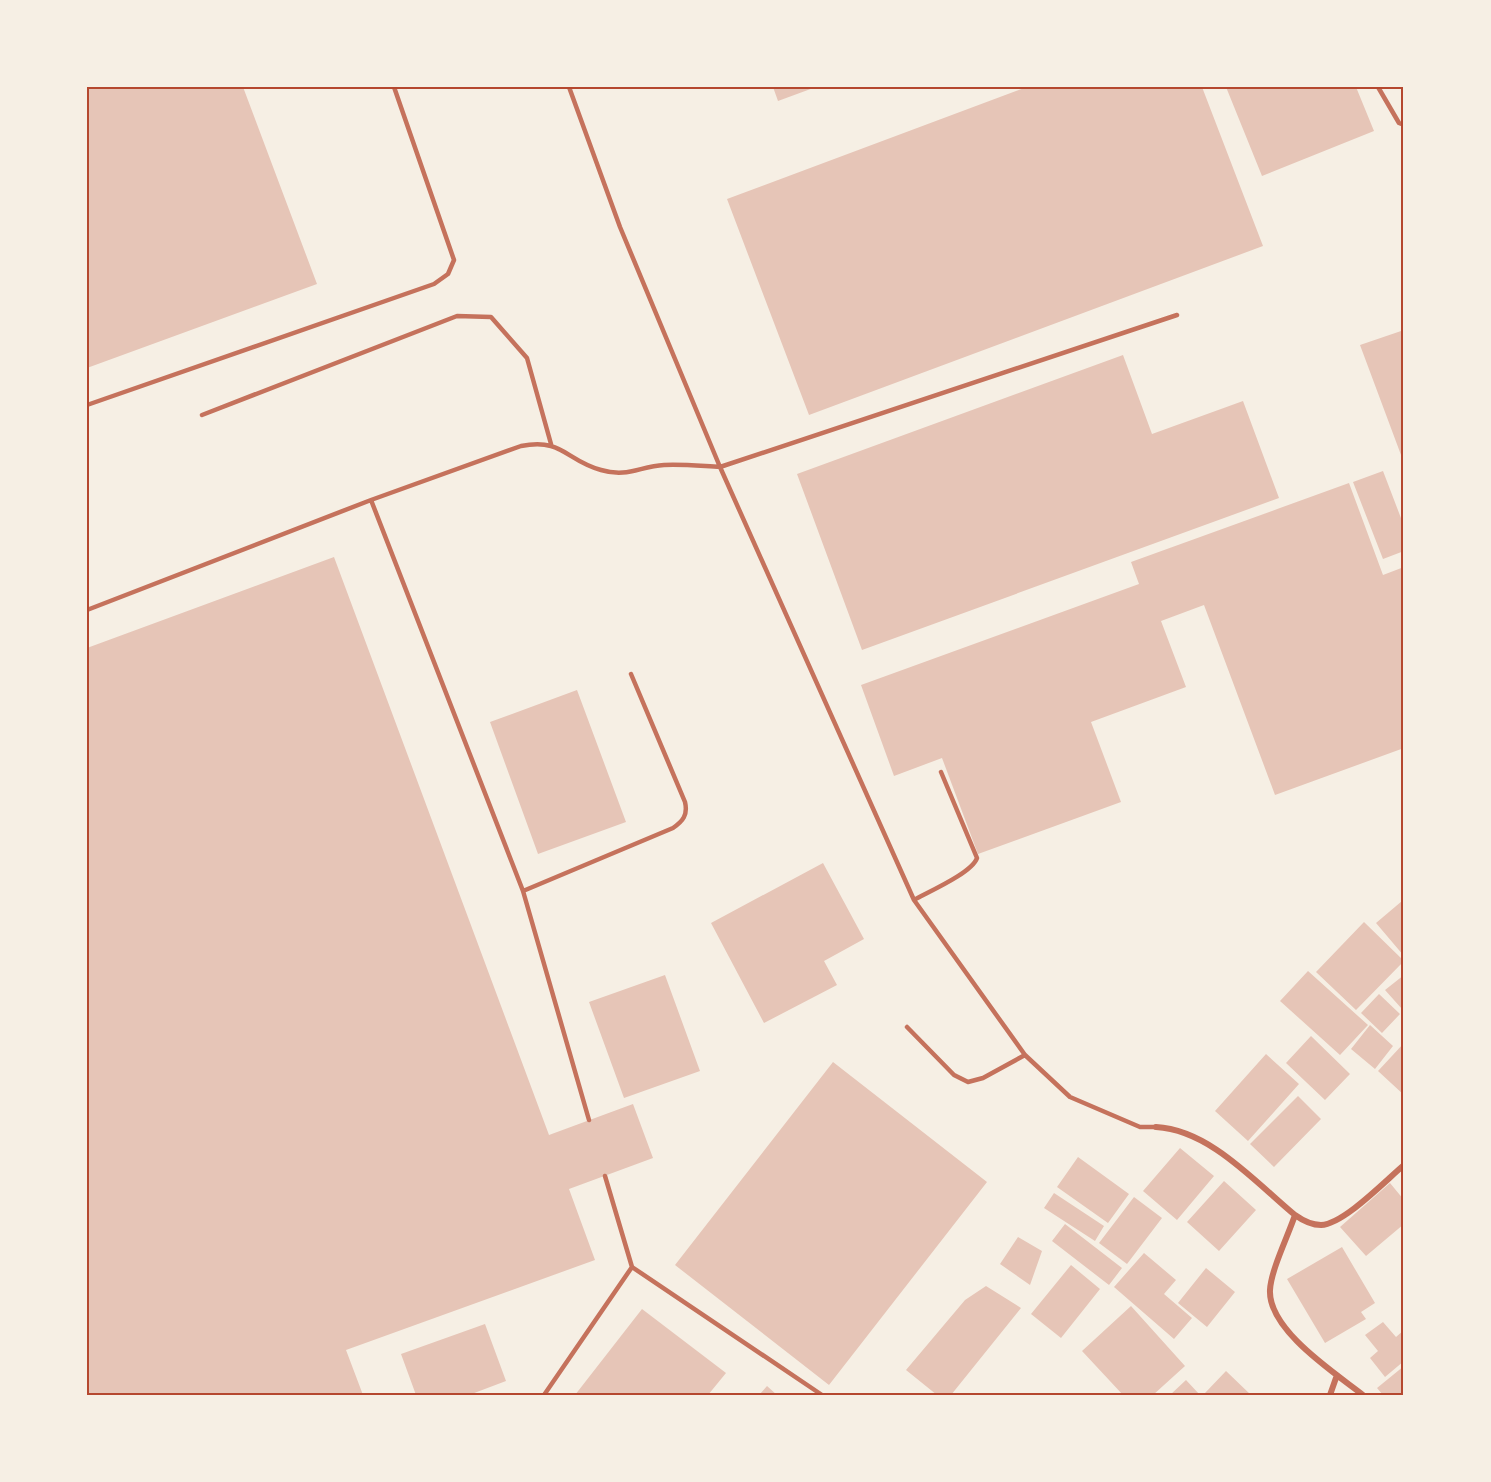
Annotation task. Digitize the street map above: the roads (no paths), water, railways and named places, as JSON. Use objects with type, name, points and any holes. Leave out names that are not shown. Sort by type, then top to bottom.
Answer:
[{"type":"street","points":[[1156,1127],[1174,1128],[1214,1148],[1295,1215],[1306,1222],[1322,1225],[1350,1210],[1404,1165]]},
{"type":"street","points":[[1295,1215],[1274,1272],[1270,1300],[1286,1330],[1305,1350],[1363,1395]]},
{"type":"street","points":[[1330,1395],[1337,1375]]},
{"type":"lane","points":[[87,405],[434,284],[448,274],[454,260],[394,87]]},
{"type":"lane","points":[[569,87],[620,227],[720,467],[914,900],[1025,1055],[1070,1097],[1140,1127],[1156,1127]]},
{"type":"lane","points":[[1378,87],[1399,123],[1404,125]]},
{"type":"lane","points":[[87,610],[371,500],[521,446],[551,444],[586,465],[621,474],[662,465],[720,467],[1177,315]]},
{"type":"lane","points":[[202,415],[457,316],[490,317],[527,358],[551,444]]},
{"type":"lane","points":[[371,500],[523,891],[589,1120]]},
{"type":"lane","points":[[523,891],[673,828],[682,821],[687,809],[685,802],[632,674]]},
{"type":"lane","points":[[914,900],[957,875],[977,858],[941,772]]},
{"type":"lane","points":[[907,1027],[954,1075],[968,1082],[983,1078],[1025,1055]]},
{"type":"lane","points":[[605,1176],[632,1267],[822,1395]]},
{"type":"lane","points":[[544,1395],[632,1267]]}]
